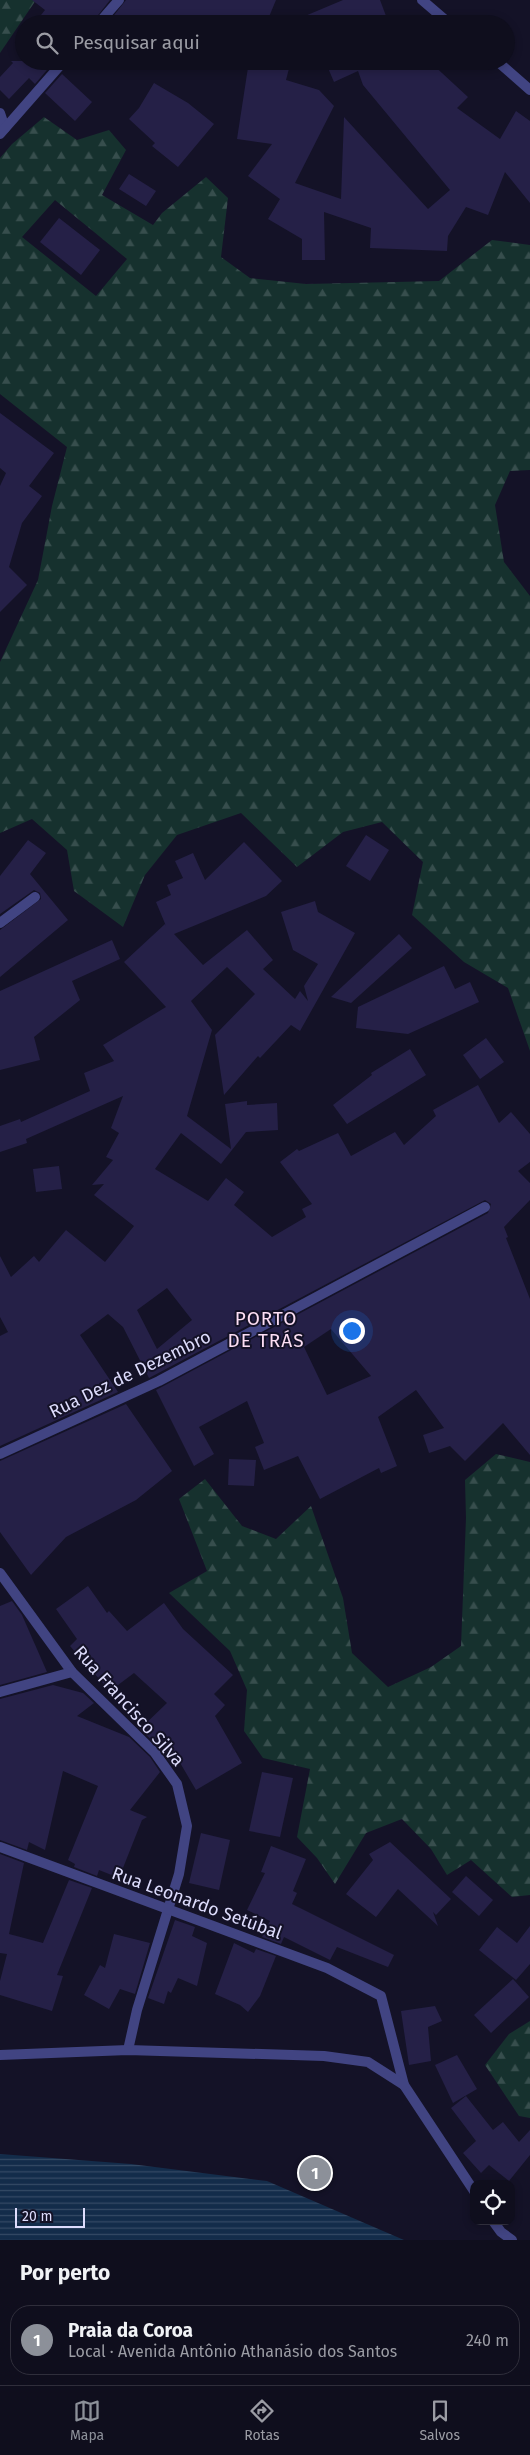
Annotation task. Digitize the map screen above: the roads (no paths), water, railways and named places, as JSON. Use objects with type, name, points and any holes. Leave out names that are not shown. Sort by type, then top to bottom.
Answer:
[{"type":"street","points":[[106,15],[119,0]]},
{"type":"street","points":[[422,0],[440,15]]},
{"type":"street","points":[[2,131],[56,70]]},
{"type":"street","points":[[507,70],[530,90]]},
{"type":"street","points":[[0,113],[2,131]]},
{"type":"street","points":[[0,923],[35,897]]},
{"type":"street","name":"Rua Dez de Dezembro","points":[[0,1454],[159,1381],[485,1206]]},
{"type":"street","name":"Rua Francisco Silva","points":[[0,1573],[72,1672],[155,1754],[177,1784],[187,1826],[180,1874],[128,2050]]},
{"type":"street","points":[[0,1692],[72,1672]]},
{"type":"street","name":"Rua Leonardo Setúbal","points":[[0,1847],[327,1968],[381,1996],[404,2085]]},
{"type":"street","points":[[0,2055],[128,2050],[324,2056],[368,2062],[404,2085],[470,2185]]},
{"type":"street","points":[[496,2225],[500,2232],[512,2240]]},
{"type":"water","points":[[0,2154],[131,2164],[267,2181],[404,2240],[0,2240]]},
{"type":"place","name":"Praia da Coroa","points":[[315,2173]]},
{"type":"district","name":"PORTO DE TRÁS","points":[[266,1329]]}]
